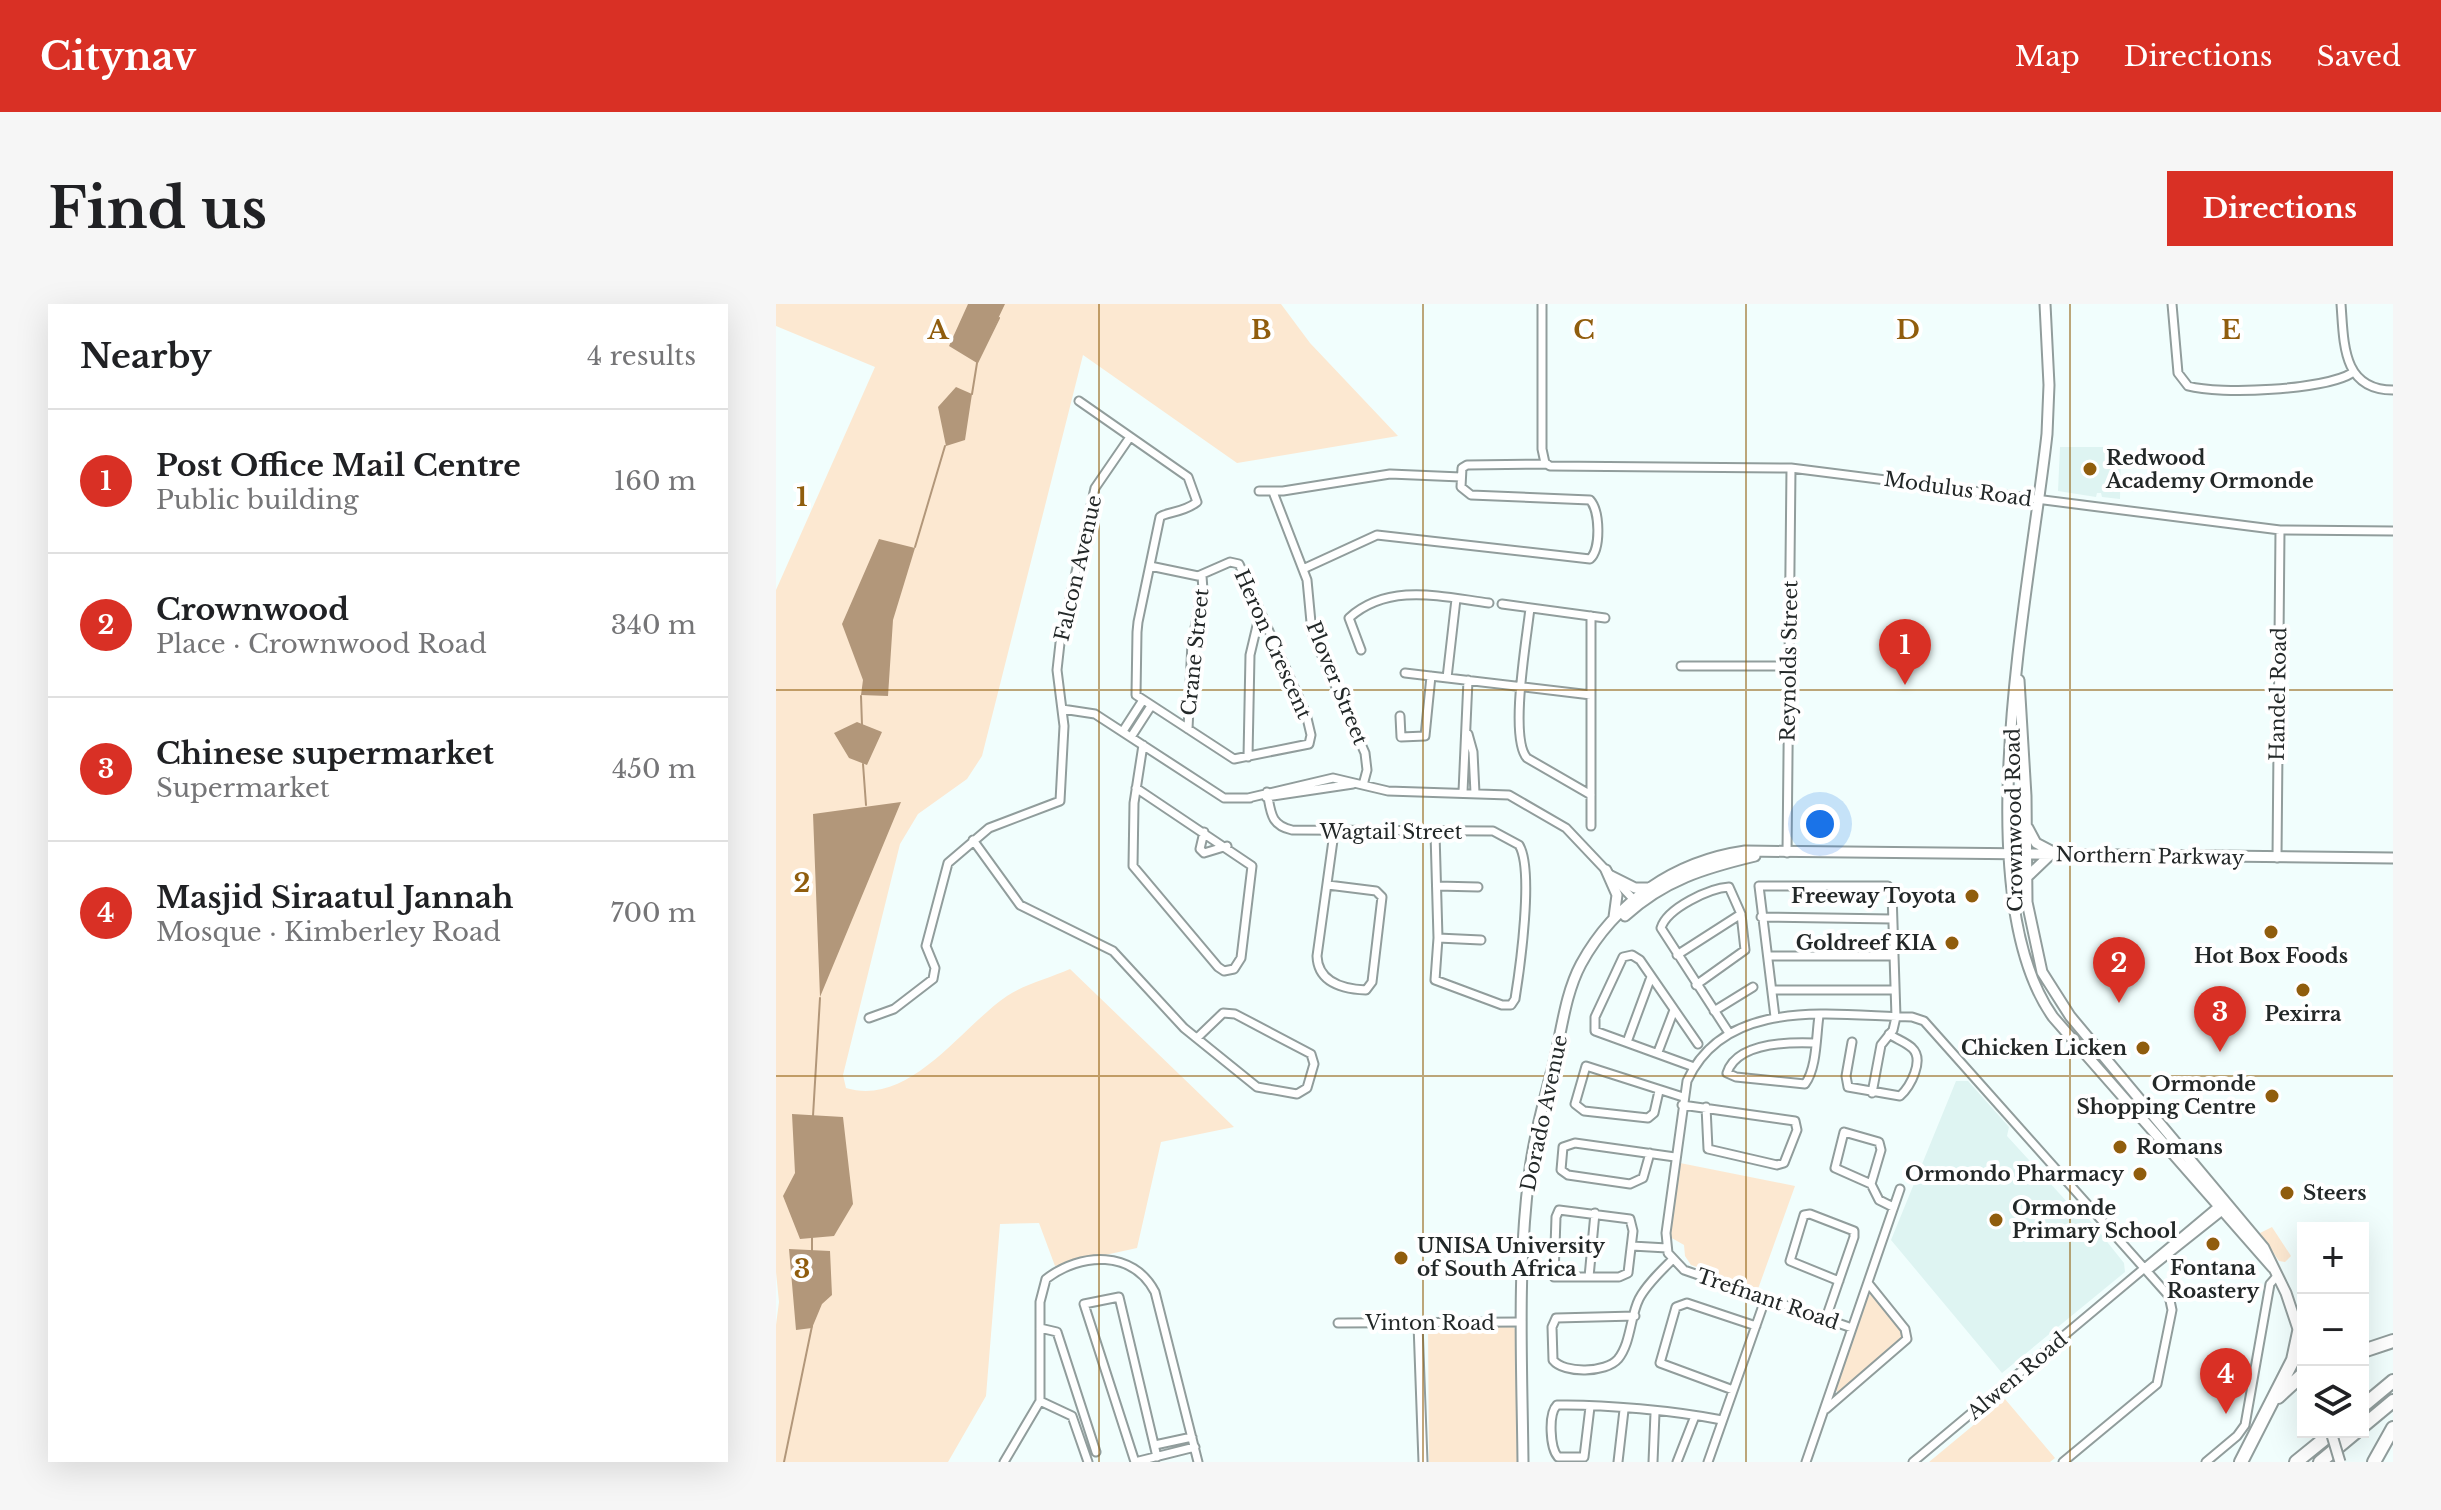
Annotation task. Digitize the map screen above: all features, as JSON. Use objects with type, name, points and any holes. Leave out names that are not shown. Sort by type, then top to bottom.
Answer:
[{"type":"highway","points":[[2369,1349],[2393,1341]]},
{"type":"highway","points":[[2241,1462],[2297,1351]]},
{"type":"highway","points":[[2273,1403],[2297,1380]]},
{"type":"highway","points":[[2369,1401],[2393,1381]]},
{"type":"highway","points":[[2369,1421],[2393,1401]]},
{"type":"highway","points":[[2374,1462],[2393,1428]]},
{"type":"highway","points":[[2296,1462],[2325,1438]]},
{"type":"highway","points":[[2320,1462],[2349,1438]]},
{"type":"main road","name":"Crownwood Road","points":[[2045,304],[2050,399],[2011,731],[2011,856],[2018,933],[2031,980],[2043,1002],[2122,1100],[2224,1206]]},
{"type":"main road","name":"Crownwood Road","points":[[2018,665],[2026,878],[2031,936],[2042,972],[2055,995],[2275,1272],[2297,1327]]},
{"type":"main road","points":[[2025,821],[2036,843],[2055,855],[2026,878]]},
{"type":"main road","name":"Northern Parkway","points":[[1635,902],[1650,888],[1688,866],[1745,851],[2393,858]]},
{"type":"main road","name":"Northern Parkway","points":[[1635,902],[1691,872],[1764,853]]},
{"type":"main road","points":[[1608,873],[1635,888],[1650,888]]},
{"type":"main road","points":[[1608,873],[1618,899],[1613,920]]},
{"type":"main road","name":"Dorado Avenue","points":[[1523,1462],[1522,1253],[1529,1175],[1567,1005],[1580,967],[1613,920],[1635,902]]},
{"type":"main road","name":"Dorado Avenue","points":[[1567,1005],[1602,942],[1635,902]]},
{"type":"main road","points":[[2334,1438],[2340,1462]]},
{"type":"street","points":[[1542,304],[1542,441],[1547,464]]},
{"type":"street","points":[[2172,304],[2178,373],[2188,386],[2316,386],[2337,382],[2352,373]]},
{"type":"street","points":[[2341,304],[2345,352],[2352,373],[2370,386],[2393,390]]},
{"type":"street","points":[[1079,401],[1188,477],[1197,502],[1181,513],[1161,516],[1137,632],[1135,690],[1143,700],[1123,731]]},
{"type":"street","name":"Falcon Avenue","points":[[973,840],[1001,822],[1060,801],[1062,709],[1058,656],[1094,491],[1130,437]]},
{"type":"street","name":"Modulus Road","points":[[1461,477],[1462,468],[1472,464],[1791,468],[2280,530],[2393,531]]},
{"type":"street","name":"Reynolds Street","points":[[1787,853],[1791,468]]},
{"type":"street","points":[[1259,491],[1273,492],[1390,474],[1461,477],[1461,487],[1471,495],[1590,500],[1595,507],[1595,555],[1584,561],[1377,535],[1303,569]]},
{"type":"street","name":"Plover Street","points":[[1273,492],[1309,590],[1312,633],[1365,753],[1367,770],[1359,784]]},
{"type":"street","name":"Handel Road","points":[[2277,858],[2280,530]]},
{"type":"street","name":"Heron Crescent","points":[[1143,700],[1232,758],[1302,747],[1311,739],[1306,714],[1236,562],[1202,576],[1150,566]]},
{"type":"street","name":"Crane Street","points":[[1188,729],[1192,648],[1203,590],[1202,576]]},
{"type":"street","points":[[1361,650],[1349,622],[1356,613],[1402,594],[1489,603]]},
{"type":"street","points":[[1447,678],[1456,599]]},
{"type":"street","points":[[1502,604],[1605,618]]},
{"type":"street","points":[[1530,608],[1522,687],[1520,740],[1523,753],[1591,795]]},
{"type":"street","points":[[1248,757],[1251,649],[1260,611]]},
{"type":"street","points":[[1591,616],[1591,826]]},
{"type":"street","points":[[1681,666],[1789,666]]},
{"type":"street","points":[[1405,673],[1591,695]]},
{"type":"street","points":[[1400,716],[1401,737],[1425,736],[1431,676]]},
{"type":"street","points":[[1463,792],[1468,734],[1468,680]]},
{"type":"street","points":[[1131,737],[1154,708]]},
{"type":"street","points":[[1062,709],[1090,711],[1220,796],[1232,800],[1359,784],[1388,791],[1509,795],[1544,812],[1566,828],[1635,902]]},
{"type":"street","points":[[1468,734],[1473,752],[1475,793]]},
{"type":"street","points":[[1136,788],[1249,862],[1253,872],[1240,961],[1234,969],[1224,971],[1133,866],[1136,788],[1143,745]]},
{"type":"street","name":"Wagtail Street","points":[[1268,794],[1271,816],[1278,826],[1300,832],[1498,832],[1519,845],[1524,859],[1523,934],[1512,1004],[1502,1005],[1436,982],[1438,938]]},
{"type":"street","points":[[1204,832],[1200,849],[1204,853],[1227,846]]},
{"type":"street","points":[[1328,885],[1376,891],[1382,897],[1372,982],[1366,990],[1327,979],[1319,973],[1317,952],[1334,833]]},
{"type":"street","points":[[1435,833],[1438,938],[1481,940]]},
{"type":"street","points":[[869,1018],[894,1009],[933,979],[935,968],[926,948],[943,874],[948,863],[973,840],[1020,905],[1113,951],[1197,1038],[1260,1089],[1299,1094],[1307,1088],[1314,1064],[1311,1054],[1235,1014],[1223,1013],[1197,1038]]},
{"type":"street","points":[[1775,1017],[1774,990],[1758,893],[1761,884],[1888,886],[1892,893],[1896,1017],[1881,1045],[1872,1093]]},
{"type":"street","points":[[1437,886],[1478,887]]},
{"type":"street","points":[[1696,985],[1744,952],[1741,914],[1729,887],[1704,894],[1661,924],[1677,955],[1696,985],[1729,1033]]},
{"type":"street","points":[[1677,955],[1741,914]]},
{"type":"street","points":[[1761,917],[1892,919]]},
{"type":"street","points":[[1694,1067],[1597,1033],[1595,1017],[1626,955],[1640,960],[1698,1044]]},
{"type":"street","points":[[1769,956],[1893,956]]},
{"type":"street","points":[[1627,1042],[1651,977]]},
{"type":"street","points":[[1714,1011],[1753,987]]},
{"type":"street","points":[[1774,990],[1894,990]]},
{"type":"street","points":[[1658,1052],[1674,1010]]},
{"type":"street","points":[[1815,1043],[1779,1044],[1752,1051],[1730,1066],[1727,1073],[1736,1077],[1805,1084],[1815,1043],[1819,1016]]},
{"type":"street","name":"Trefnant Road","points":[[1852,1328],[1684,1270],[1672,1260],[1667,1248],[1682,1101],[1694,1067],[1729,1033],[1775,1017],[1915,1018],[1930,1027],[2172,1304],[2160,1378],[2063,1462]]},
{"type":"street","points":[[1852,1042],[1846,1084],[1852,1090],[1900,1096],[1914,1073],[1915,1051],[1889,1034]]},
{"type":"street","points":[[1659,1091],[1653,1115],[1646,1119],[1584,1111],[1575,1104],[1580,1075],[1586,1066],[1659,1091],[1682,1101],[1795,1121],[1797,1130],[1784,1163],[1777,1165],[1708,1149],[1706,1107]]},
{"type":"street","points":[[1871,1184],[1835,1168],[1844,1132],[1880,1143],[1871,1184],[1879,1200],[1893,1207]]},
{"type":"street","points":[[1650,1153],[1643,1178],[1633,1184],[1572,1176],[1561,1170],[1563,1149],[1568,1143],[1650,1153],[1675,1157]]},
{"type":"street","points":[[1806,1462],[1900,1189]]},
{"type":"street","name":"Alwen Road","points":[[1913,1462],[2224,1206]]},
{"type":"street","points":[[1564,1209],[1631,1220],[1632,1246],[1626,1275],[1553,1275],[1556,1217],[1564,1209]]},
{"type":"street","points":[[1589,1277],[1595,1213]]},
{"type":"street","points":[[1826,1318],[1839,1281],[1854,1231],[1810,1214],[1804,1215],[1790,1261],[1839,1281]]},
{"type":"street","points":[[1632,1246],[1667,1248]]},
{"type":"street","points":[[1006,1462],[1040,1401],[1041,1293],[1046,1279],[1054,1273],[1105,1258],[1122,1260],[1139,1269],[1155,1292],[1198,1462]]},
{"type":"street","points":[[1635,1316],[1556,1318],[1552,1327],[1553,1360],[1564,1367],[1609,1366],[1620,1355],[1635,1316],[1639,1298],[1672,1260]]},
{"type":"street","points":[[2206,1462],[2244,1427],[2270,1284],[2275,1272]]},
{"type":"street","points":[[1824,1411],[1907,1339],[1905,1329],[1868,1283]]},
{"type":"street","points":[[1157,1457],[1119,1297],[1084,1304],[1135,1462],[1157,1457],[1195,1447]]},
{"type":"street","points":[[1708,1462],[1766,1297]]},
{"type":"street","points":[[1733,1390],[1660,1363],[1676,1307],[1687,1303],[1756,1326]]},
{"type":"street","name":"Vinton Road","points":[[1338,1323],[1521,1322]]},
{"type":"street","points":[[1418,1324],[1423,1462]]},
{"type":"street","points":[[1040,1328],[1057,1332],[1096,1452]]},
{"type":"street","points":[[1040,1401],[1072,1416],[1088,1462]]},
{"type":"street","points":[[1590,1407],[1584,1457],[1556,1456],[1553,1448],[1553,1407],[1590,1407],[1722,1420]]},
{"type":"street","points":[[1618,1462],[1624,1410]]},
{"type":"street","points":[[1653,1462],[1655,1413]]},
{"type":"street","points":[[1677,1462],[1695,1416]]},
{"type":"street","points":[[1155,1445],[1192,1437]]},
{"type":"shaded area","points":[[776,304],[1281,304],[1310,343],[1398,436],[1237,463],[1083,355],[982,756],[967,779],[918,814],[900,844],[843,1075],[846,1088],[869,1091],[892,1086],[933,1061],[1007,996],[1070,969],[1234,1127],[1161,1142],[1137,1248],[1055,1266],[1039,1223],[1000,1224],[986,1396],[948,1462],[776,1462],[776,1325],[779,1302],[776,1272],[776,590],[875,367],[776,326]]},
{"type":"shaded area","points":[[968,304],[1005,304],[977,363],[949,346]]},
{"type":"shaded area","points":[[956,387],[972,394],[965,440],[946,446],[938,407]]},
{"type":"shaded area","name":"Redwood Academy Ormonde","points":[[2060,447],[2121,447],[2120,499],[2102,497],[2101,493],[2097,493],[2096,497],[2058,491]]},
{"type":"shaded area","points":[[879,539],[915,548],[893,620],[888,696],[861,695],[863,680],[842,624]]},
{"type":"shaded area","points":[[857,722],[882,732],[867,765],[849,758],[834,733]]},
{"type":"shaded area","points":[[901,802],[820,997],[813,814]]},
{"type":"shaded area","name":"Ormonde Primary School","points":[[1956,1081],[1968,1081],[2009,1127],[2007,1136],[2069,1204],[2076,1203],[2124,1263],[2125,1272],[2002,1373],[1891,1240]]},
{"type":"shaded area","points":[[792,1114],[843,1117],[853,1204],[834,1236],[800,1239],[783,1196],[795,1173]]},
{"type":"shaded area","points":[[1680,1163],[1795,1186],[1758,1289],[1691,1265],[1685,1256],[1684,1245],[1670,1237]]},
{"type":"shaded area","points":[[2272,1227],[2291,1256],[2285,1262],[2279,1261],[2260,1233]]},
{"type":"shaded area","points":[[789,1249],[830,1251],[832,1295],[822,1304],[812,1328],[796,1330]]},
{"type":"shaded area","points":[[1873,1293],[1904,1333],[1901,1342],[1838,1393],[1836,1390],[1867,1297]]},
{"type":"shaded area","points":[[1512,1325],[1517,1332],[1519,1462],[1429,1462],[1428,1329],[1435,1326]]},
{"type":"shaded area","points":[[2005,1399],[2055,1458],[2050,1462],[1929,1462]]},
{"type":"waterway","points":[[972,394],[977,363],[999,318]]},
{"type":"waterway","points":[[915,547],[945,446]]},
{"type":"waterway","points":[[861,696],[862,725]]},
{"type":"waterway","points":[[863,764],[866,805]]},
{"type":"waterway","points":[[813,1116],[820,998]]},
{"type":"waterway","points":[[812,1238],[812,1252]]},
{"type":"waterway","points":[[784,1462],[812,1326]]},
{"type":"place","name":"Redwood Academy Ormonde","points":[[2090,469]]},
{"type":"place","name":"Post Office Mail Centre","points":[[1905,685]]},
{"type":"place","name":"Freeway Toyota","points":[[1972,896]]},
{"type":"place","name":"Hot Box Foods","points":[[2271,932]]},
{"type":"place","name":"Goldreef KIA","points":[[1952,943]]},
{"type":"place","name":"Pexirra","points":[[2303,990]]},
{"type":"place","name":"Crownwood","points":[[2119,1003]]},
{"type":"place","name":"Chicken Licken","points":[[2143,1048]]},
{"type":"place","name":"Chinese supermarket","points":[[2220,1052]]},
{"type":"place","name":"Ormonde Shopping Centre","points":[[2272,1096]]},
{"type":"place","name":"Romans","points":[[2120,1147]]},
{"type":"place","name":"Ormondo Pharmacy","points":[[2140,1174]]},
{"type":"place","name":"Steers","points":[[2287,1193]]},
{"type":"place","name":"Ormonde Primary School","points":[[1996,1220]]},
{"type":"place","name":"Fontana Roastery","points":[[2213,1244]]},
{"type":"place","name":"UNISA University of South Africa","points":[[1401,1258]]},
{"type":"place","name":"Masjid Siraatul Jannah","points":[[2226,1414]]}]
